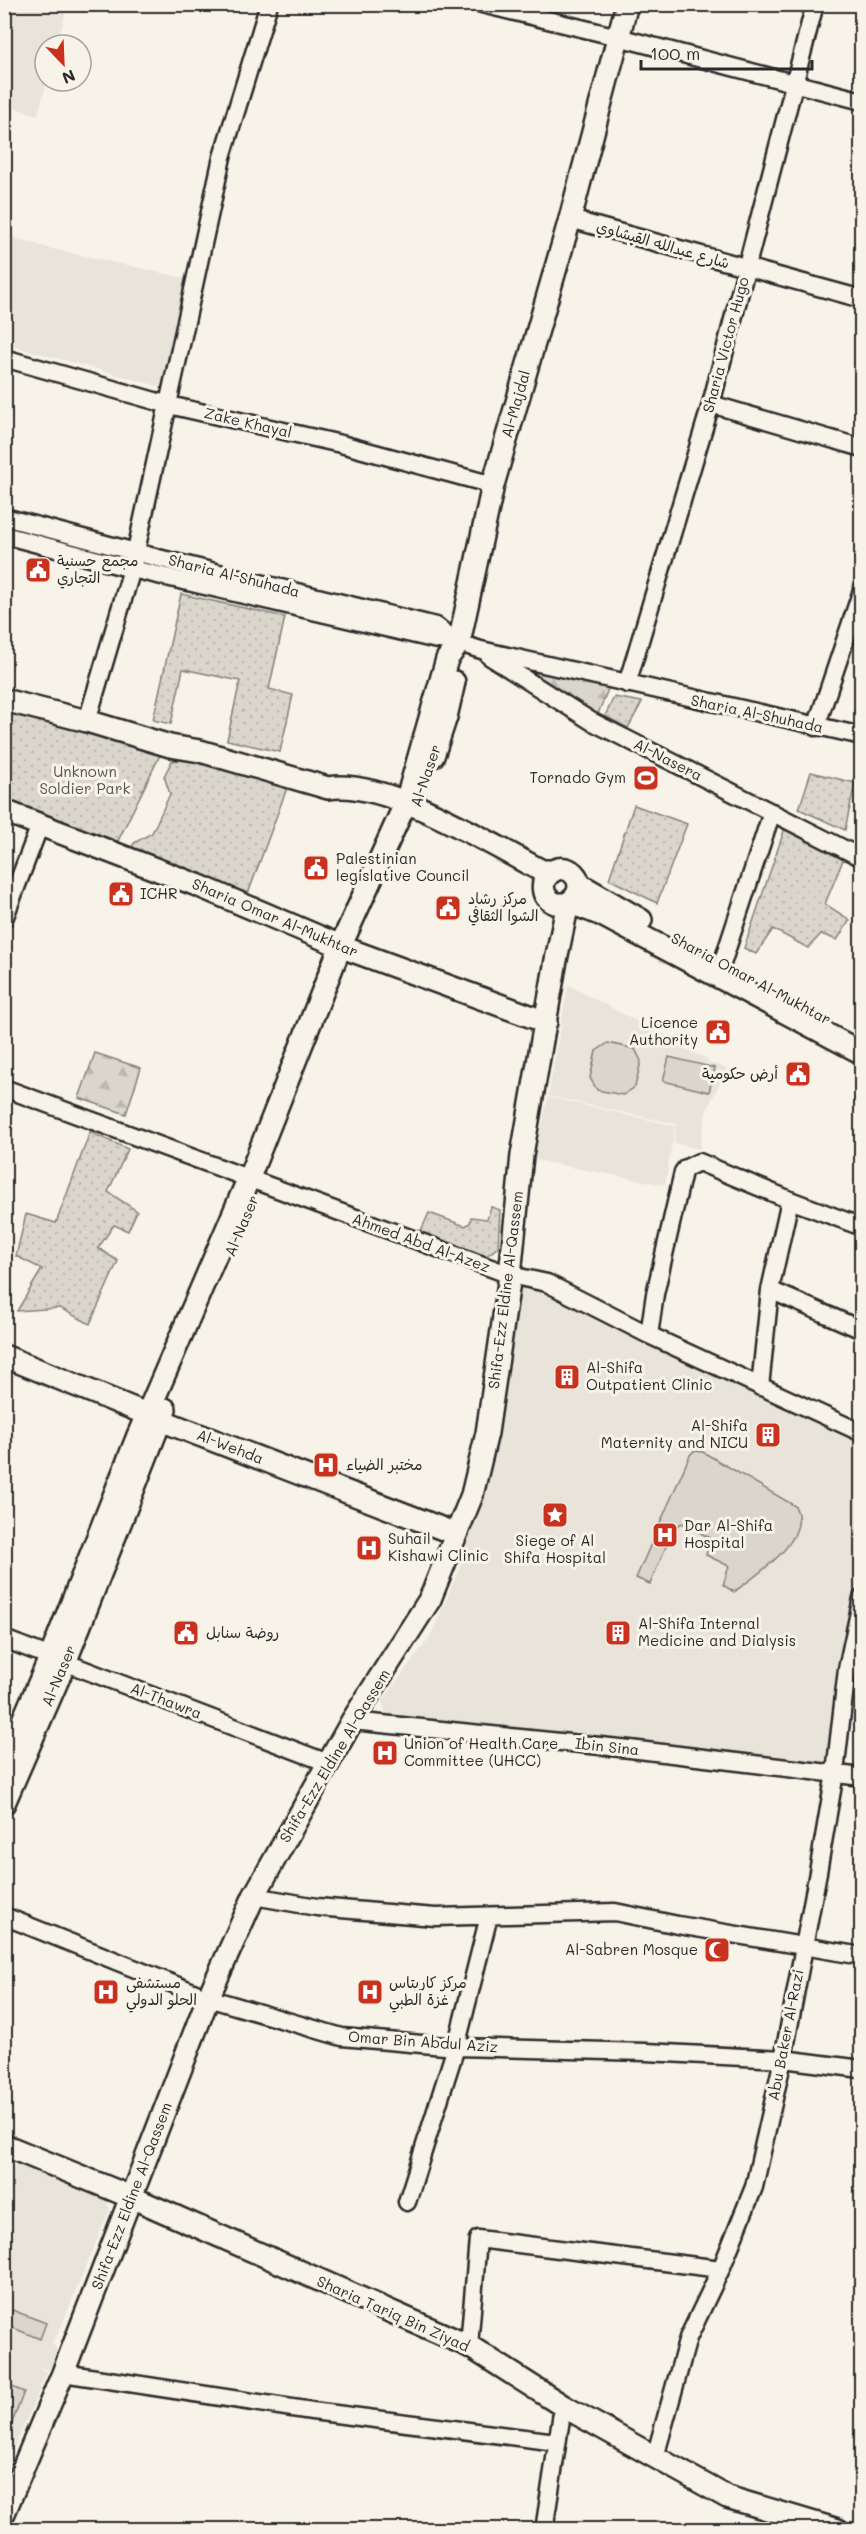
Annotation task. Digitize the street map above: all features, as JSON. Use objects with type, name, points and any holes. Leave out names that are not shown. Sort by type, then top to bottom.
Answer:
[{"type":"main road","name":"Al-Majdal","points":[[408,810],[447,658],[459,643],[493,485],[570,219],[627,4]]},
{"type":"main road","points":[[4,700],[87,721]]},
{"type":"main road","name":"Sharia Omar Al-Mukhtar","points":[[87,721],[328,788],[344,785],[408,810],[553,891],[861,1037]]},
{"type":"main road","name":"Al-Naser","points":[[4,1803],[57,1660],[154,1417],[254,1182],[346,948],[408,810]]},
{"type":"main road","name":"Sharia Omar Al-Mukhtar","points":[[4,811],[197,885],[346,948],[546,1022]]},
{"type":"main road","name":"Sharia Omar Al-Mukhtar","points":[[553,891],[563,869],[569,870],[578,879],[579,884],[861,1053]]},
{"type":"main road","points":[[555,965],[553,891],[577,896],[579,884]]},
{"type":"main road","points":[[555,965],[564,936],[588,919],[600,914]]},
{"type":"main road","name":"Shifa-Ezz Eldine Al-Qassem","points":[[4,2513],[10,2484],[63,2373],[208,1998],[254,1896],[352,1721],[430,1599],[472,1495],[488,1433],[510,1275],[522,1155],[555,965]]},
{"type":"main road","name":"Al-Wehda","points":[[4,1356],[456,1534]]},
{"type":"main road","name":"Al-Naser","points":[[4,1764],[57,1660]]},
{"type":"main road","name":"Sharia Tariq Bin Ziyad","points":[[4,2145],[131,2197],[469,2346],[564,2406],[727,2497],[838,2529]]},
{"type":"street","points":[[87,721],[134,560],[222,158],[269,4]]},
{"type":"street","points":[[482,4],[861,101]]},
{"type":"street","name":"Sharia Victor Hugo","points":[[627,684],[711,404],[815,4]]},
{"type":"street","name":"شارع عبدالله القيشاوي","points":[[570,219],[861,299]]},
{"type":"street","name":"Zake Khayal","points":[[4,358],[169,405],[341,444],[493,485]]},
{"type":"street","points":[[711,404],[861,448]]},
{"type":"street","name":"Sharia Al-Shuhada","points":[[4,517],[134,560]]},
{"type":"street","name":"Sharia Al-Shuhada","points":[[4,535],[134,560],[435,626],[459,643],[481,650],[654,691],[861,736]]},
{"type":"street","points":[[816,727],[861,590]]},
{"type":"street","name":"Al-Nasera","points":[[481,650],[591,721],[861,858]]},
{"type":"street","points":[[720,970],[772,813]]},
{"type":"street","points":[[4,919],[40,825]]},
{"type":"street","name":"Ahmed Abd Al-Azez","points":[[4,1088],[510,1275],[548,1283],[649,1335],[861,1433]]},
{"type":"street","points":[[649,1335],[655,1294],[683,1172],[686,1168],[699,1162],[861,1227]]},
{"type":"street","points":[[760,1387],[770,1290],[790,1200]]},
{"type":"street","points":[[770,1290],[861,1330]]},
{"type":"street","name":"Abu Baker Al-Razi","points":[[655,2457],[688,2338],[721,2269],[754,2187],[783,2059],[804,1945],[835,1773],[847,1669],[861,1598]]},
{"type":"street","name":"Al-Thawra","points":[[4,1639],[328,1763]]},
{"type":"street","name":"Ibin Sina","points":[[352,1721],[630,1749],[861,1777]]},
{"type":"street","points":[[254,1896],[340,1909],[435,1917],[615,1912],[861,1956]]},
{"type":"street","name":"Omar Bin Abdul Aziz","points":[[4,1916],[208,1998],[342,2037],[456,2047],[646,2052],[783,2059],[861,2069]]},
{"type":"street","points":[[406,2202],[456,2047],[489,1916]]},
{"type":"street","points":[[469,2346],[478,2239],[721,2269]]},
{"type":"street","points":[[63,2373],[312,2411],[556,2442]]},
{"type":"street","points":[[544,2529],[556,2442],[564,2406]]},
{"type":"shaded area","points":[[4,5],[68,5],[60,33],[33,33],[33,93],[44,93],[38,115],[5,105]]},
{"type":"shaded area","points":[[4,234],[48,248],[199,281],[169,389],[5,344]]},
{"type":"shaded area","points":[[568,985],[669,1038],[669,1042],[708,1059],[706,1062],[727,1068],[707,1110],[699,1149],[674,1143],[676,1124],[548,1096]]},
{"type":"shaded area","points":[[548,1097],[675,1126],[665,1185],[534,1160]]},
{"type":"shaded area","name":"Dar Al-Shifa Hospital","points":[[535,1284],[861,1439],[861,1586],[833,1760],[824,1767],[388,1721],[382,1701],[430,1637],[459,1570],[480,1501],[517,1292],[524,1285]]},
{"type":"shaded area","points":[[16,2161],[104,2196],[110,2209],[58,2334],[52,2342],[57,2350],[53,2362],[48,2370],[34,2365],[47,2372],[15,2447],[4,2443],[4,2164],[13,2168]]},
{"type":"green space","points":[[181,594],[285,617],[269,689],[293,695],[280,752],[227,740],[240,681],[183,669],[171,724],[153,720]]},
{"type":"green space","points":[[508,659],[610,684],[598,714],[507,666]]},
{"type":"green space","points":[[614,697],[642,702],[628,728],[605,716]]},
{"type":"green space","name":"Unknown Soldier Park","points":[[4,706],[164,747],[115,847],[5,804]]},
{"type":"green space","points":[[186,759],[288,785],[245,902],[129,854],[134,843],[152,833],[170,794],[164,776],[172,761]]},
{"type":"green space","points":[[811,772],[855,783],[845,830],[799,809]]},
{"type":"green space","points":[[634,805],[687,824],[657,903],[609,879]]},
{"type":"green space","points":[[785,828],[843,860],[825,904],[850,920],[837,940],[821,934],[808,948],[773,929],[756,954],[744,948]]},
{"type":"green space","points":[[608,1043],[635,1049],[641,1061],[635,1087],[623,1095],[597,1090],[590,1078],[596,1051]]},
{"type":"green space","points":[[95,1053],[141,1068],[126,1114],[79,1098]]},
{"type":"green space","points":[[669,1057],[715,1068],[709,1092],[663,1081]]},
{"type":"green space","points":[[90,1132],[128,1149],[108,1192],[137,1211],[128,1231],[114,1225],[98,1248],[118,1261],[90,1324],[60,1308],[17,1311],[42,1269],[16,1256],[26,1214],[56,1223]]},
{"type":"green space","points":[[491,1207],[500,1210],[498,1247],[484,1258],[418,1237],[429,1213],[465,1226],[470,1223],[471,1217],[487,1219]]},
{"type":"green space","points":[[694,1451],[703,1452],[795,1506],[798,1518],[796,1531],[790,1543],[768,1566],[734,1592],[723,1585],[729,1566],[706,1555],[710,1538],[682,1523],[674,1528],[650,1584],[636,1578],[690,1455]]},
{"type":"green space","points":[[12,2310],[46,2323],[40,2339],[6,2325]]},
{"type":"green space","points":[[5,2384],[24,2392],[5,2441]]},
{"type":"place","name":"مجمع حسنية التجاري","points":[[38,570]]},
{"type":"place","name":"Tornado Gym","points":[[646,778]]},
{"type":"place","name":"Palestinian legislative Council","points":[[316,868]]},
{"type":"place","name":"ICHR","points":[[121,894]]},
{"type":"place","name":"مركز رشاد الشوا الثقافي","points":[[448,908]]},
{"type":"place","name":"Licence Authority","points":[[718,1032]]},
{"type":"place","name":"أرض حكومية","points":[[798,1074]]},
{"type":"place","name":"Al-Shifa Outpatient Clinic","points":[[567,1377]]},
{"type":"place","name":"Al-Shifa Maternity and NICU","points":[[768,1435]]},
{"type":"place","name":"مختبر الضياء","points":[[326,1465]]},
{"type":"place","name":"Siege of Al Shifa Hospital","points":[[555,1515]]},
{"type":"place","name":"Dar Al-Shifa Hospital","points":[[665,1535]]},
{"type":"place","name":"Suhail Kishawi Clinic","points":[[369,1548]]},
{"type":"place","name":"روضة سنابل","points":[[186,1633]]},
{"type":"place","name":"Al-Shifa Internal Medicine and Dialysis","points":[[618,1633]]},
{"type":"place","name":"Union of Health Care Committee (UHCC)","points":[[385,1753]]},
{"type":"place","name":"Al-Sabren Mosque","points":[[717,1950]]},
{"type":"place","name":"مستشفى الحلو الدولي","points":[[106,1992]]},
{"type":"place","name":"مركز كاريتاس غزة الطبي","points":[[370,1992]]}]
